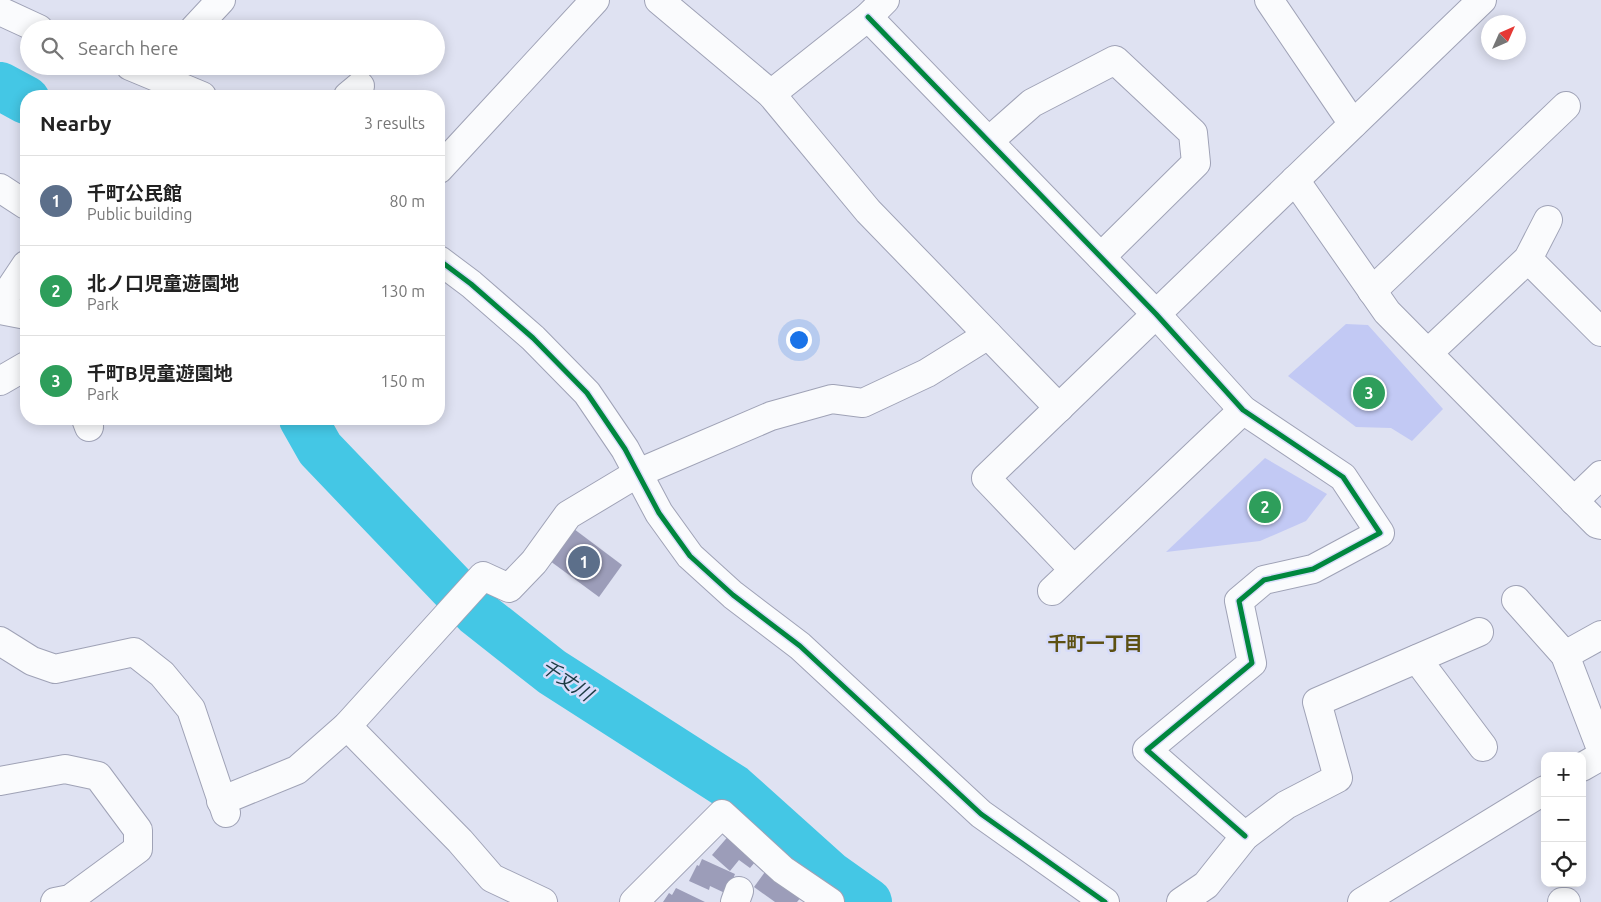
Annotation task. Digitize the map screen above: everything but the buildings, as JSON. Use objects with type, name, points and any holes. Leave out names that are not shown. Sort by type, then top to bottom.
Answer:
[{"type":"street","points":[[202,20],[220,0]]},
{"type":"street","points":[[445,162],[595,0]]},
{"type":"street","points":[[659,0],[771,94],[868,210],[1059,408]]},
{"type":"street","points":[[1269,0],[1354,124]]},
{"type":"street","points":[[1074,570],[986,478],[1482,0]]},
{"type":"street","points":[[771,94],[877,9],[989,141],[1156,314],[1243,410],[1343,477],[1380,533],[1313,569],[1264,580],[1239,601],[1252,663],[1147,750],[1245,836]]},
{"type":"street","points":[[0,10],[21,20]]},
{"type":"street","points":[[989,141],[1032,103],[1115,60],[1193,133],[1196,163],[1101,257]]},
{"type":"street","points":[[159,75],[190,90]]},
{"type":"street","points":[[1372,291],[1566,106]]},
{"type":"street","points":[[1295,180],[1387,312],[1597,524],[1601,525]]},
{"type":"street","points":[[0,188],[20,201]]},
{"type":"street","points":[[1428,353],[1528,259],[1548,220]]},
{"type":"street","points":[[1528,259],[1601,332]]},
{"type":"street","points":[[445,264],[471,284],[533,338],[587,394],[638,473],[659,513],[690,556],[733,595],[800,646],[982,814],[1105,902]]},
{"type":"street","points":[[0,304],[20,274]]},
{"type":"street","points":[[0,310],[20,314]]},
{"type":"street","points":[[0,642],[32,661],[55,669],[134,652],[162,674],[190,709],[223,807],[297,770],[347,726],[482,576],[509,588],[534,562],[568,515],[638,473],[771,416],[832,399],[863,403],[927,373],[988,335]]},
{"type":"street","points":[[0,381],[20,369]]},
{"type":"street","points":[[1052,591],[1243,410]]},
{"type":"street","points":[[1574,501],[1601,475]]},
{"type":"street","points":[[1516,600],[1565,655],[1601,749]]},
{"type":"street","points":[[1181,902],[1206,885],[1245,836],[1286,805],[1338,778],[1317,702],[1478,632]]},
{"type":"street","points":[[1565,655],[1601,635]]},
{"type":"street","points":[[1417,658],[1483,748]]},
{"type":"street","points":[[347,726],[460,841],[492,878],[543,902]]},
{"type":"street","points":[[1586,765],[1601,756]]},
{"type":"street","points":[[0,781],[65,769],[98,776],[138,830],[138,850],[66,901]]},
{"type":"street","points":[[1362,902],[1541,792]]},
{"type":"street","points":[[634,902],[722,814],[784,870],[830,902]]},
{"type":"shaded area","points":[[1346,324],[1368,325],[1443,409],[1412,441],[1391,428],[1356,427],[1288,376]]},
{"type":"shaded area","points":[[1265,458],[1327,494],[1306,521],[1260,541],[1166,552]]},
{"type":"waterway","name":"千丈川","points":[[0,86],[20,97]]},
{"type":"waterway","name":"千丈川","points":[[306,425],[320,449],[477,613],[552,672],[733,788],[830,875],[868,902]]},
{"type":"cycle path","points":[[868,17],[1156,314],[1243,410],[1343,477],[1380,533],[1313,569],[1264,580],[1239,601],[1252,663],[1147,750],[1245,836]]},
{"type":"cycle path","points":[[445,264],[471,284],[533,338],[587,393],[625,449],[659,513],[690,556],[733,595],[800,646],[981,814],[1105,902]]},
{"type":"place","name":"千町B児童遊園地","points":[[1369,393]]},
{"type":"place","name":"北ノ口児童遊園地","points":[[1265,507]]},
{"type":"place","name":"千町公民館","points":[[584,562]]},
{"type":"district","name":"千町一丁目","points":[[1095,643]]}]
